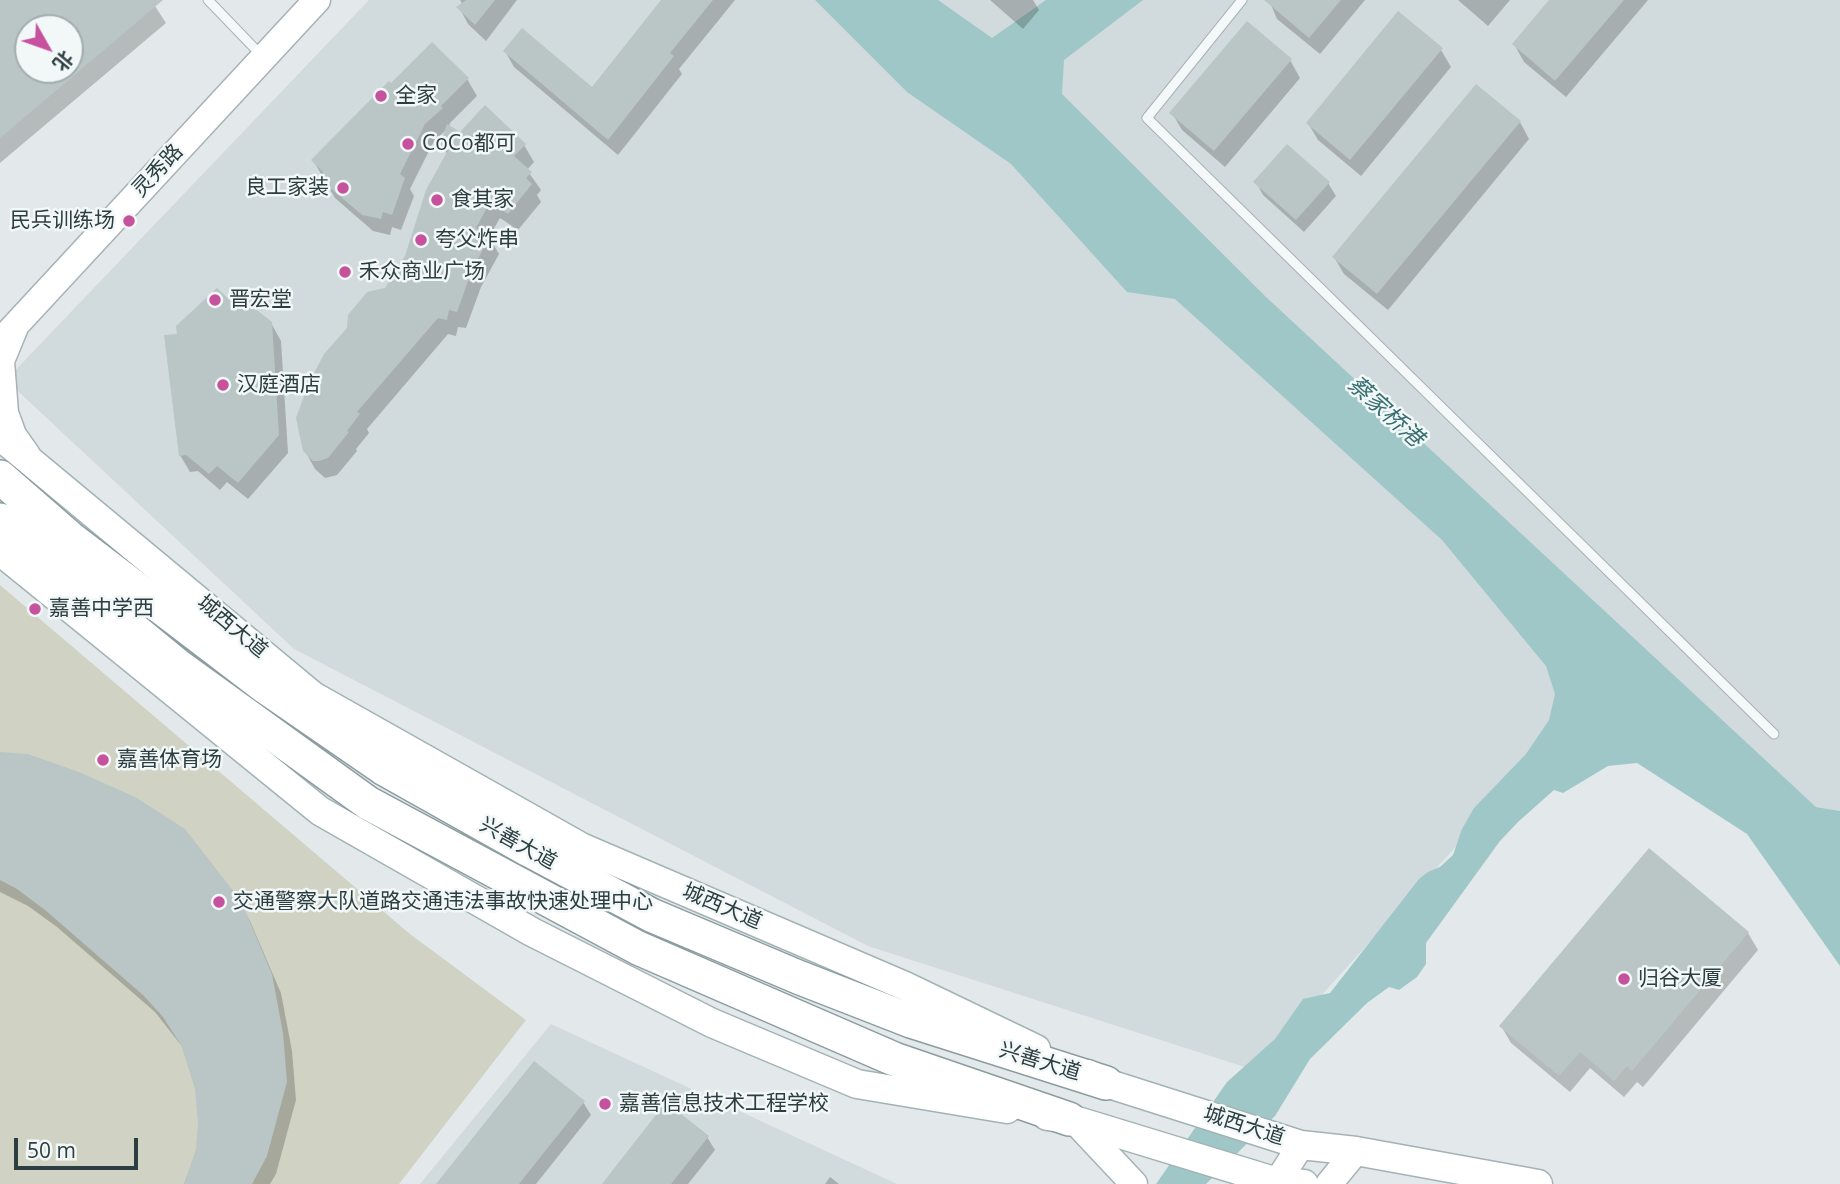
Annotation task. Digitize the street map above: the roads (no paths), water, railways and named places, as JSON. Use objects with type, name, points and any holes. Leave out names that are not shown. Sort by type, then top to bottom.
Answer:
[{"type":"highway","name":"兴善大道","points":[[0,477],[70,538],[264,686],[383,768],[651,915],[911,1021],[1106,1083]]},
{"type":"highway","name":"兴善大道","points":[[0,520],[177,665],[368,803],[638,948],[894,1059],[1071,1120]]},
{"type":"main road","name":"灵秀路","points":[[5,332],[317,0]]},
{"type":"main road","points":[[5,332],[1,361],[5,413],[13,435],[34,465]]},
{"type":"main road","name":"城西大道","points":[[0,436],[313,696],[582,847],[905,986],[1106,1083],[1301,1144],[1356,1151],[1538,1184]]},
{"type":"main road","name":"城西大道","points":[[0,551],[320,811],[532,932],[712,1023],[857,1084],[1071,1120],[1286,1183]]},
{"type":"main road","points":[[1071,1120],[1133,1183]]},
{"type":"main road","points":[[1286,1183],[1301,1144]]},
{"type":"main road","points":[[1329,1184],[1356,1151]]},
{"type":"lane","points":[[208,0],[264,57]]},
{"type":"lane","points":[[1242,0],[1147,118],[1774,734]]},
{"type":"water","name":"蔡家桥港","points":[[815,0],[938,0],[992,38],[1046,0],[1143,0],[1064,60],[1062,94],[1266,297],[1816,807],[1840,811],[1840,966],[1747,834],[1637,763],[1608,766],[1563,793],[1554,790],[1518,822],[1500,841],[1426,943],[1426,964],[1417,977],[1399,990],[1389,987],[1367,1003],[1310,1059],[1275,1116],[1206,1184],[1156,1184],[1227,1082],[1275,1039],[1303,999],[1330,993],[1419,879],[1440,867],[1453,855],[1462,829],[1474,808],[1526,754],[1549,720],[1555,694],[1546,666],[1442,540],[1175,299],[1127,292],[1011,164],[907,92]]},
{"type":"place","name":"全家","points":[[381,96]]},
{"type":"place","name":"CoCo都可","points":[[408,144]]},
{"type":"place","name":"良工家装","points":[[343,188]]},
{"type":"place","name":"食其家","points":[[437,200]]},
{"type":"place","name":"民兵训练场","points":[[129,221]]},
{"type":"place","name":"夸父炸串","points":[[421,240]]},
{"type":"place","name":"禾众商业广场","points":[[345,272]]},
{"type":"place","name":"晋宏堂","points":[[215,300]]},
{"type":"place","name":"汉庭酒店","points":[[223,385]]},
{"type":"place","name":"嘉善中学西","points":[[35,609]]},
{"type":"place","name":"嘉善体育场","points":[[103,760]]},
{"type":"place","name":"交通警察大队道路交通违法事故快速处理中心","points":[[219,902]]},
{"type":"place","name":"归谷大厦","points":[[1624,979]]},
{"type":"place","name":"嘉善信息技术工程学校","points":[[605,1104]]}]
